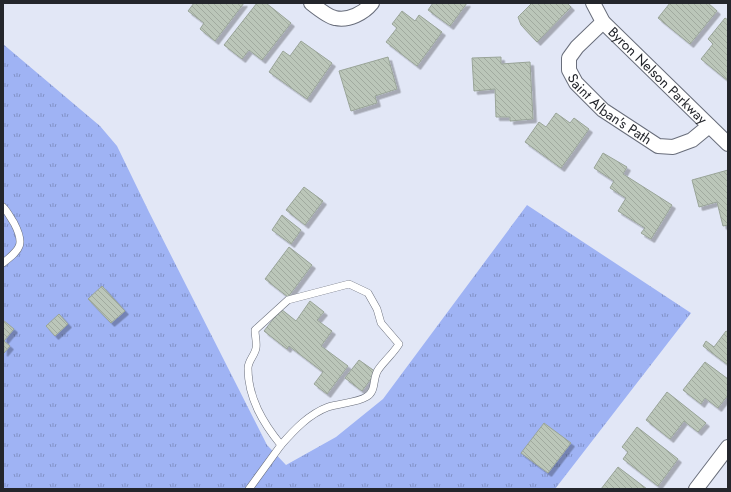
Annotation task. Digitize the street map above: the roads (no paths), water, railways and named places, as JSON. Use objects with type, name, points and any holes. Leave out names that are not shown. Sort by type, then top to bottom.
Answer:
[{"type":"street","points":[[311,3],[335,18],[350,18],[360,13],[372,3]]},
{"type":"street","name":"Byron Nelson Parkway","points":[[593,3],[603,22],[728,144]]},
{"type":"street","name":"Saint Alban's Path","points":[[603,22],[577,47],[569,58],[569,70],[576,83],[603,110],[658,146],[673,147],[680,145],[692,140],[709,126]]},
{"type":"street","points":[[696,489],[728,447]]},
{"type":"lane","points":[[3,207],[8,213],[21,238],[17,249],[3,263]]},
{"type":"lane","points":[[249,489],[281,446],[305,420],[327,407],[366,397],[374,389],[377,371],[395,352],[399,344],[381,323],[377,309],[368,293],[349,284],[288,300],[255,330],[256,349],[248,366],[250,386],[257,410],[267,428],[281,446]]}]
